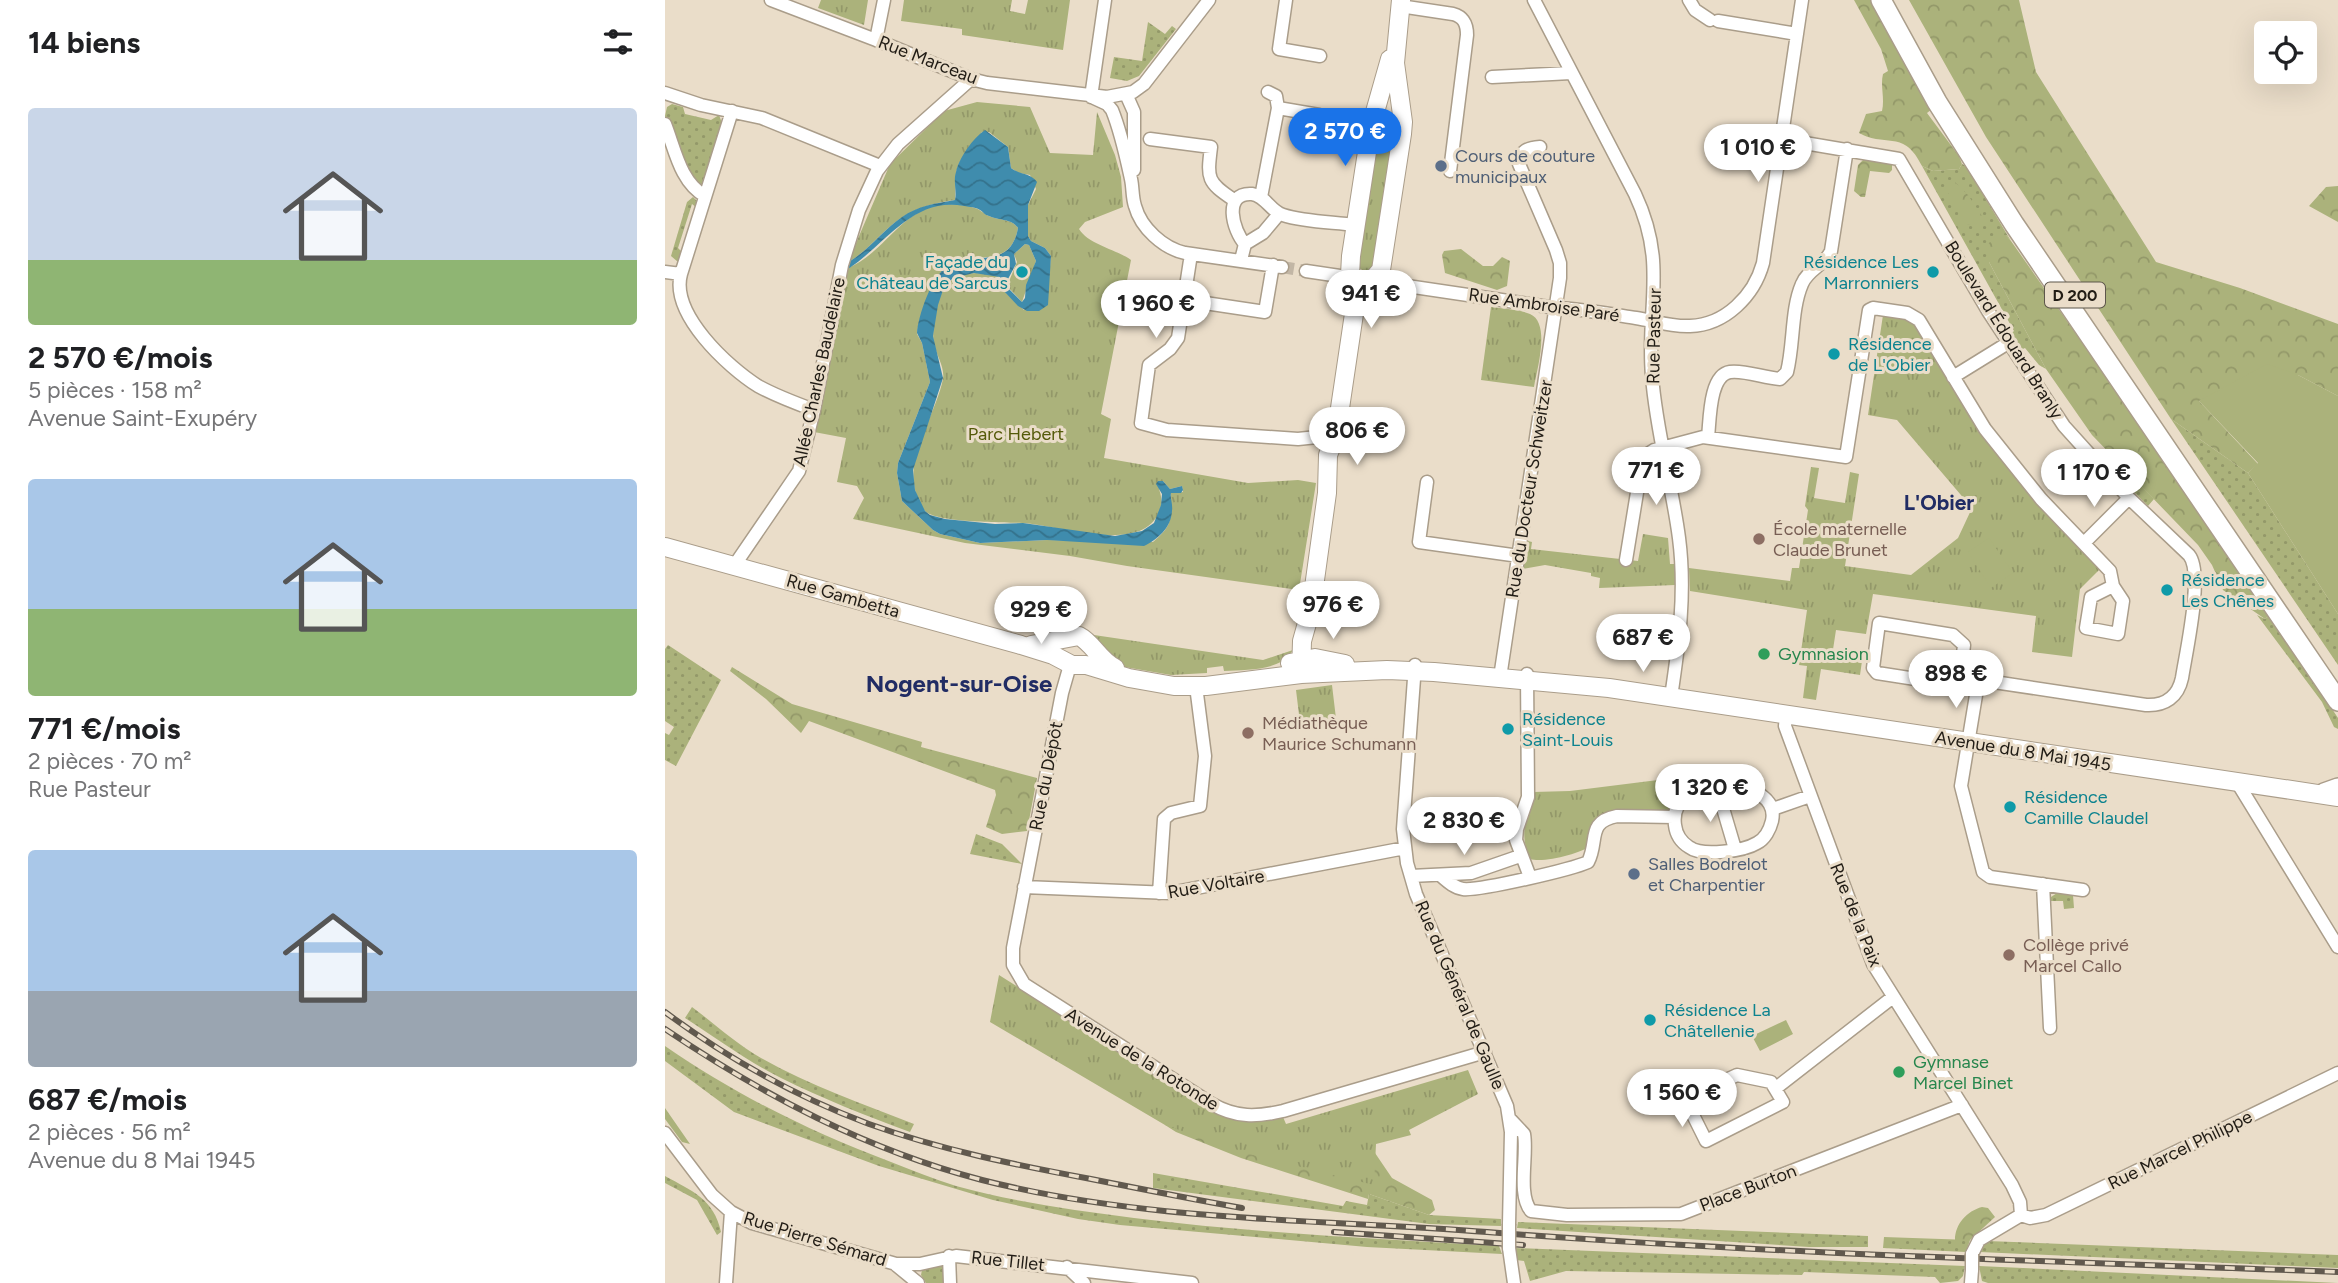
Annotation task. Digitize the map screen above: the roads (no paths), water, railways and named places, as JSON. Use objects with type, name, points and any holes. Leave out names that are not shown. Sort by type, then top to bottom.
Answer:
[{"type":"main road","name":"D 200","points":[[1881,0],[1927,84],[1986,180],[2337,694]]},
{"type":"main road","name":"D 200","points":[[1893,0],[1937,81],[1991,169],[2337,694]]},
{"type":"main road","points":[[1308,666],[1311,609],[1328,493],[1328,455],[1336,435],[1355,307],[1361,293],[1373,281],[1382,265],[1403,122],[1396,72],[1401,3]]},
{"type":"main road","points":[[1355,307],[1350,263],[1355,225],[1371,126],[1397,32]]},
{"type":"main road","points":[[1371,126],[1377,116],[1389,110],[1396,112],[1403,122]]},
{"type":"main road","name":"Rue Gambetta","points":[[665,547],[1021,645],[1071,663],[1140,681],[1196,686],[1308,666]]},
{"type":"main road","points":[[1079,636],[1089,645],[1089,656],[1071,663],[1060,648],[1066,638],[1079,636]]},
{"type":"main road","name":"Rue Gambetta","points":[[1021,645],[1039,645],[1066,638]]},
{"type":"main road","name":"Rue Gambetta","points":[[1089,645],[1101,659],[1114,668],[1167,678],[1199,678],[1308,666],[1415,667]]},
{"type":"main road","name":"Avenue du 8 Mai 1945","points":[[1415,667],[1501,671],[1527,677]]},
{"type":"main road","name":"Avenue du 8 Mai 1945","points":[[1415,667],[1527,677],[1609,688],[2237,782],[2330,793]]},
{"type":"street","name":"Rue Marceau","points":[[771,0],[971,79],[1091,97],[1126,94]]},
{"type":"street","points":[[876,40],[884,0]]},
{"type":"street","points":[[1105,0],[1091,97],[1107,104],[1112,110],[1136,209],[1147,228],[1167,246],[1179,252],[1277,266],[1265,312],[1185,300]]},
{"type":"street","points":[[1132,184],[1134,112],[1126,94],[1149,79],[1209,0]]},
{"type":"street","points":[[1286,0],[1279,49],[1320,56]]},
{"type":"street","name":"Rue Pasteur","points":[[1534,0],[1639,203],[1651,238],[1655,272],[1651,371],[1661,448],[1680,550],[1681,632],[1671,697]]},
{"type":"street","points":[[1689,0],[1695,10],[1714,20],[1797,34]]},
{"type":"street","name":"Rue Ambroise Paré","points":[[1306,271],[1689,326],[1704,324],[1731,311],[1747,295],[1763,263],[1802,0]]},
{"type":"street","points":[[1401,3],[1453,14],[1466,24],[1467,35],[1450,171]]},
{"type":"street","points":[[1492,77],[1571,73]]},
{"type":"street","name":"Allée Charles Baudelaire","points":[[734,566],[796,477],[803,460],[842,265],[859,210],[880,166],[898,144],[971,79]]},
{"type":"street","points":[[1261,197],[1278,108],[1278,99],[1268,92]]},
{"type":"street","points":[[665,93],[762,118],[880,166]]},
{"type":"street","points":[[1278,108],[1319,114]]},
{"type":"street","points":[[732,111],[681,274],[680,288],[686,308],[719,354],[757,385],[814,410]]},
{"type":"street","points":[[665,124],[688,181],[705,196]]},
{"type":"street","points":[[1150,139],[1211,147],[1208,170],[1210,179],[1234,200]]},
{"type":"street","name":"Boulevard Édouard Branly","points":[[1781,139],[1891,156],[1902,162],[2008,343],[2069,433],[2195,564],[2196,582],[2182,678],[2176,693],[2168,701],[2152,705],[1974,680]]},
{"type":"street","name":"Rue du Docteur Schweitzer","points":[[1501,671],[1560,278],[1558,256],[1519,164],[1520,156],[1525,150],[1540,147]]},
{"type":"street","points":[[1708,437],[1715,386],[1722,375],[1732,372],[1780,379],[1787,372],[1800,287],[1808,273],[1827,259],[1831,251],[1847,149]]},
{"type":"street","points":[[1234,200],[1243,195],[1261,197],[1279,214],[1355,225]]},
{"type":"street","points":[[1234,200],[1234,227],[1245,244]]},
{"type":"street","points":[[1241,260],[1245,244],[1263,233],[1279,214]]},
{"type":"street","points":[[1191,254],[1179,332],[1175,344],[1150,365],[1140,422],[1167,430],[1298,439],[1336,435]]},
{"type":"street","points":[[665,272],[681,274]]},
{"type":"street","points":[[1626,559],[1642,463],[1649,452],[1698,437],[1708,437],[1846,457],[1871,309],[1916,316],[1979,421],[2041,499],[2110,571],[2113,586]]},
{"type":"street","points":[[1953,377],[2008,343]]},
{"type":"street","points":[[1427,482],[1419,542],[1519,556]]},
{"type":"street","points":[[2084,543],[2129,498]]},
{"type":"street","points":[[1974,680],[1954,685],[1877,673],[1873,668],[1879,623],[1953,635],[1964,645],[1962,663],[1974,680],[1961,786],[1983,872],[1990,877],[2083,890]]},
{"type":"street","name":"Rue du Dépôt","points":[[1024,887],[1062,693],[1071,663]]},
{"type":"street","name":"Rue du Général de Gaulle","points":[[1415,667],[1405,792],[1405,848],[1411,876],[1504,1098],[1509,1118],[1511,1153],[1509,1248],[1514,1283]]},
{"type":"street","points":[[1527,677],[1528,792],[1516,840],[1530,877]]},
{"type":"street","points":[[1159,893],[1164,819],[1171,813],[1200,806],[1205,756],[1196,686]]},
{"type":"street","name":"Rue de la Paix","points":[[1786,714],[1784,726],[1868,951],[1893,997],[2015,1191],[2020,1202],[2021,1215]]},
{"type":"street","points":[[2237,782],[2338,947]]},
{"type":"street","points":[[1734,786],[1756,791],[1766,798],[1773,809],[1771,826],[1757,844],[1712,853],[1690,849],[1677,834],[1674,817],[1681,800],[1717,789],[1734,786]]},
{"type":"street","points":[[1717,789],[1735,849]]},
{"type":"street","points":[[1773,809],[1810,796]]},
{"type":"street","points":[[1440,875],[1455,887],[1469,890],[1530,877],[1588,862],[1597,826],[1612,817],[1674,817]]},
{"type":"street","name":"Rue Voltaire","points":[[1024,887],[1177,892],[1405,848]]},
{"type":"street","points":[[1411,876],[1478,871],[1520,856]]},
{"type":"street","points":[[2043,884],[2050,1028]]},
{"type":"street","name":"Avenue de la Rotonde","points":[[1024,887],[1012,954],[1015,971],[1020,980],[1226,1111],[1247,1116],[1271,1114],[1485,1052]]},
{"type":"street","points":[[1776,1088],[1893,997]]},
{"type":"street","name":"Rue Marcel Philippe","points":[[2021,1215],[2031,1218],[2046,1215],[2338,1073]]},
{"type":"street","points":[[1737,1074],[1767,1080],[1776,1088],[1783,1102],[1706,1141],[1685,1099],[1737,1074]]},
{"type":"street","name":"Place Burton","points":[[1527,1206],[1535,1213],[1562,1215],[1681,1214],[1962,1105]]},
{"type":"street","name":"Rue du Général de Gaulle","points":[[1509,1118],[1523,1130],[1525,1138],[1527,1206]]},
{"type":"street","name":"Rue Pierre Sémard","points":[[665,1133],[712,1195],[731,1212],[759,1226],[896,1264]]},
{"type":"street","points":[[726,1283],[731,1212]]},
{"type":"street","points":[[1971,1276],[1972,1254],[1979,1240],[2021,1215]]},
{"type":"street","points":[[949,1256],[950,1283]]},
{"type":"street","name":"Rue Tillet","points":[[896,1264],[920,1264],[949,1256],[1192,1283]]},
{"type":"street","points":[[896,1264],[918,1283]]},
{"type":"street","points":[[1066,1267],[1084,1283]]},
{"type":"water","points":[[985,130],[1008,147],[1011,168],[1037,182],[1028,205],[1028,236],[1051,256],[1048,305],[1039,311],[1027,311],[1018,306],[1002,289],[1000,277],[974,273],[953,278],[944,287],[933,336],[943,378],[913,470],[915,490],[925,511],[945,519],[995,524],[1023,523],[1115,536],[1142,531],[1154,523],[1161,505],[1162,494],[1156,484],[1158,481],[1163,481],[1170,489],[1182,486],[1181,493],[1171,493],[1172,511],[1166,528],[1144,546],[1047,540],[980,543],[940,534],[902,501],[898,463],[930,382],[922,343],[917,333],[927,296],[937,278],[948,266],[969,259],[999,255],[1014,241],[1018,228],[974,208],[946,205],[930,208],[901,225],[848,269],[850,261],[908,213],[955,200],[955,179],[960,161]],"holes":[[[1025,244],[1029,245],[1036,261],[1022,302],[1008,288],[1008,279],[1016,264],[1014,254]]]},
{"type":"tunnel","points":[[1282,267],[1306,271]]},
{"type":"railway","points":[[665,1012],[738,1061],[815,1102],[869,1124],[951,1149],[1007,1162],[1242,1208]]},
{"type":"railway","points":[[665,1029],[778,1098],[898,1153],[982,1180],[1107,1204],[1233,1217],[1699,1246],[2338,1272]]},
{"type":"railway","points":[[1334,1232],[1523,1245]]},
{"type":"place","name":"Cours de couture municipaux","points":[[1441,166]]},
{"type":"place","name":"Façade du Château de Sarcus","points":[[1022,272]]},
{"type":"place","name":"Résidence Les Marronniers","points":[[1933,272]]},
{"type":"place","name":"Résidence de L'Obier","points":[[1834,354]]},
{"type":"place","name":"École maternelle Claude Brunet","points":[[1759,539]]},
{"type":"place","name":"Résidence Les Chênes","points":[[2167,590]]},
{"type":"place","name":"Gymnasion","points":[[1764,654]]},
{"type":"place","name":"Résidence Saint-Louis","points":[[1508,729]]},
{"type":"place","name":"Médiathèque Maurice Schumann","points":[[1248,733]]},
{"type":"place","name":"Résidence Camille Claudel","points":[[2010,807]]},
{"type":"place","name":"Salles Bodrelot et Charpentier","points":[[1634,874]]},
{"type":"place","name":"Collège privé Marcel Callo","points":[[2009,955]]},
{"type":"place","name":"Résidence La Châtellenie","points":[[1650,1020]]},
{"type":"place","name":"Gymnase Marcel Binet","points":[[1899,1072]]},
{"type":"district","name":"L'Obier","points":[[1939,503]]},
{"type":"district","name":"Nogent-sur-Oise","points":[[959,684]]},
{"type":"park label","name":"Parc Hebert","points":[[1016,434]]}]
